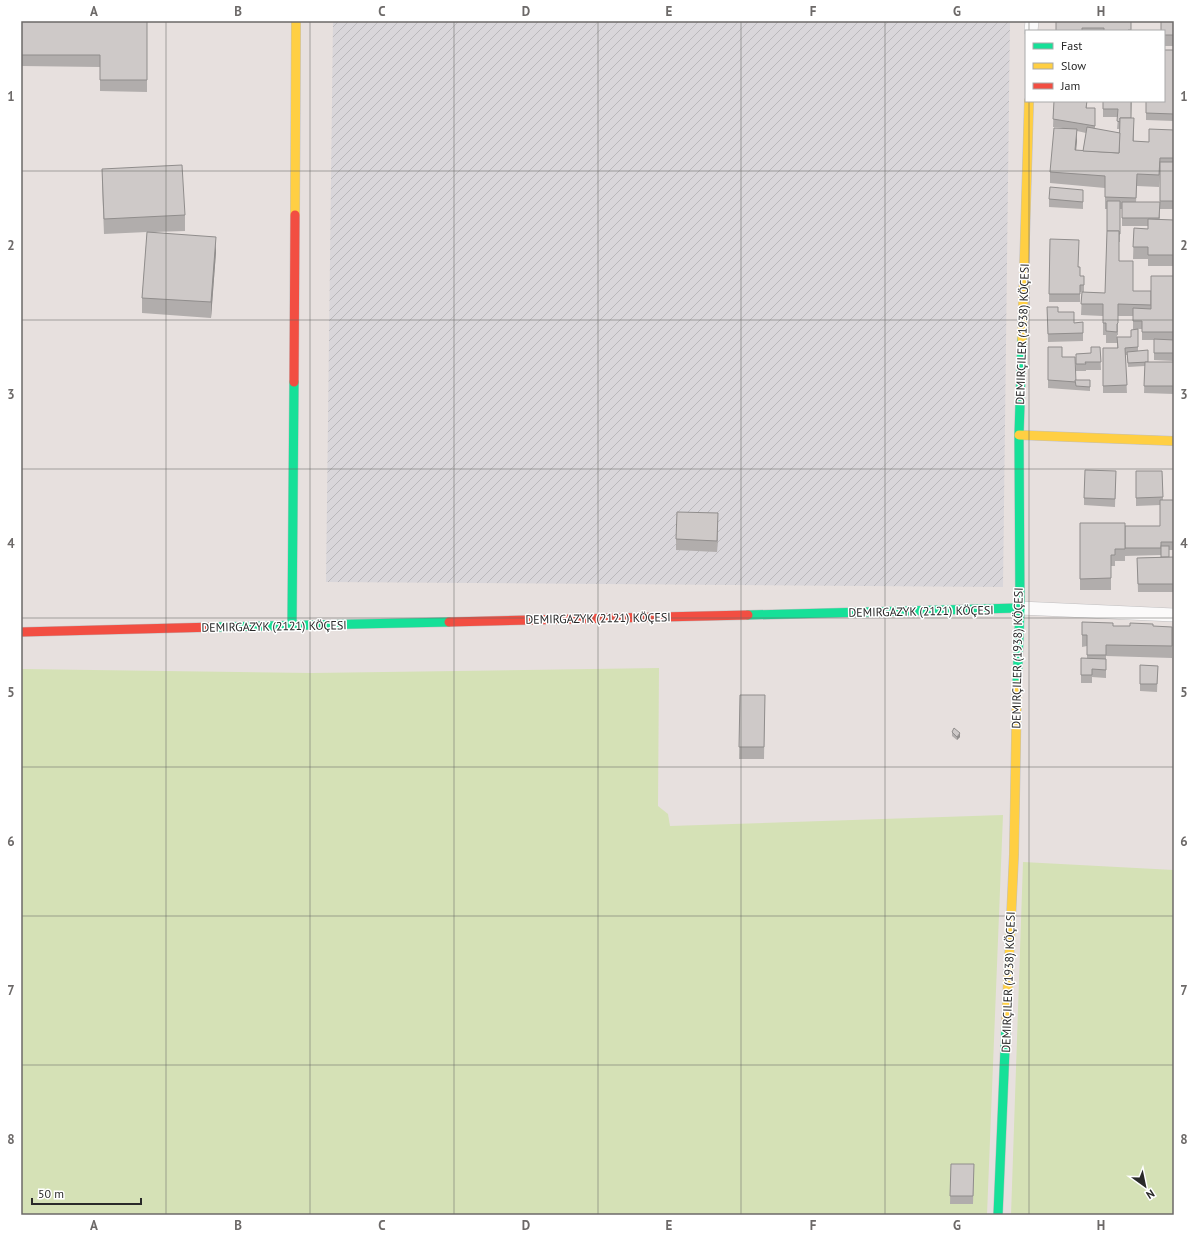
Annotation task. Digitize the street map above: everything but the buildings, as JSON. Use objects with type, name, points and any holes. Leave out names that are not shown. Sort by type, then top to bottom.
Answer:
[{"type":"street","points":[[292,626],[296,21]]},
{"type":"street","name":"DEMIRÇILER (1938) KÖÇESI","points":[[998,1215],[1014,854],[1015,753],[1020,608],[1019,435],[1029,102]]},
{"type":"street","points":[[1019,435],[1174,441]]},
{"type":"street","name":"DEMIRGAZYK (2121) KÖÇESI","points":[[21,632],[1020,608],[1174,615]]},
{"type":"shaded area","points":[[333,21],[1010,21],[1003,587],[326,582]]},
{"type":"green space","points":[[659,668],[658,806],[668,814],[670,826],[1003,815],[987,1215],[21,1215],[21,669],[312,673]]},
{"type":"green space","points":[[1023,862],[1174,870],[1174,1215],[1011,1215]]},
{"type":"traffic: fast","points":[[1017,685],[1020,608],[1019,435],[1022,339]]},
{"type":"traffic: fast","points":[[292,625],[294,382]]},
{"type":"traffic: fast","points":[[748,615],[1020,608]]},
{"type":"traffic: fast","points":[[216,627],[449,622]]},
{"type":"traffic: fast","points":[[998,1215],[1006,1025]]},
{"type":"traffic: slow","points":[[295,215],[296,21]]},
{"type":"traffic: slow","points":[[1022,339],[1029,102]]},
{"type":"traffic: slow","points":[[1019,435],[1174,441]]},
{"type":"traffic: slow","points":[[1006,1025],[1014,854],[1017,685]]},
{"type":"traffic: jam","points":[[294,382],[295,215]]},
{"type":"traffic: jam","points":[[449,622],[748,615]]},
{"type":"traffic: jam","points":[[21,632],[216,627]]}]
